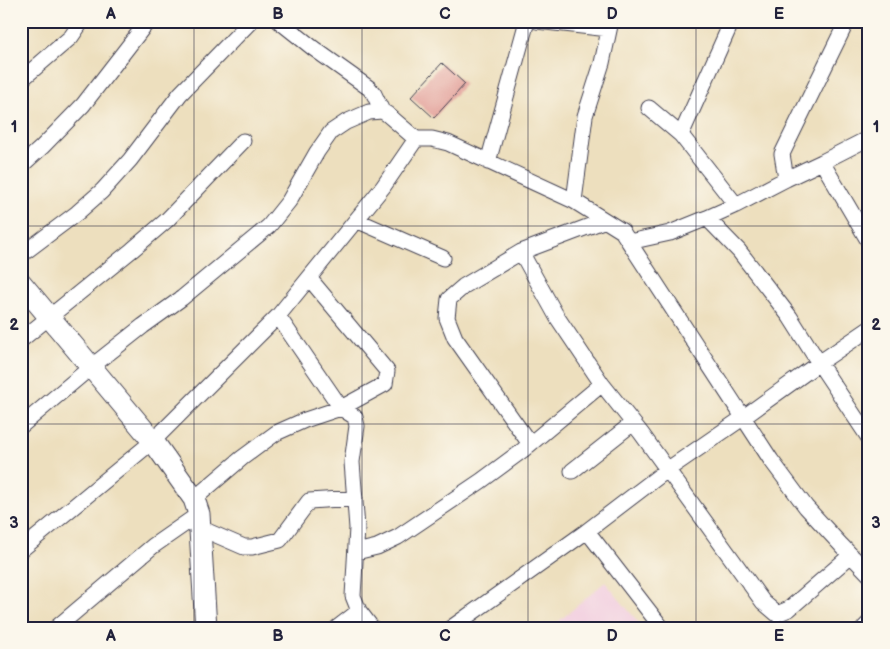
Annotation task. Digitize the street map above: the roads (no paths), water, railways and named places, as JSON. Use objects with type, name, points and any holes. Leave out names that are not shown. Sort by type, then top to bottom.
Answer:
[{"type":"street","points":[[21,80],[71,36],[82,21]]},
{"type":"street","points":[[21,166],[83,105],[148,21]]},
{"type":"street","points":[[21,255],[77,213],[102,190],[130,160],[180,94],[251,21]]},
{"type":"street","points":[[279,21],[369,88],[382,111]]},
{"type":"street","points":[[488,162],[527,21]]},
{"type":"street","points":[[537,21],[610,25],[602,63],[585,116],[574,201]]},
{"type":"street","points":[[681,135],[732,21]]},
{"type":"street","points":[[786,179],[782,154],[847,21]]},
{"type":"street","points":[[648,108],[681,135],[736,205]]},
{"type":"street","points":[[21,426],[91,367],[182,298],[269,226],[289,201],[317,152],[331,132],[346,122],[369,112],[382,111],[416,139],[432,139],[448,143],[574,201],[603,221],[622,231],[771,460],[806,507],[869,574]]},
{"type":"street","points":[[629,242],[670,233],[707,218],[869,138]]},
{"type":"street","points":[[21,550],[153,441],[278,316],[383,187],[416,139]]},
{"type":"street","points":[[21,340],[167,220],[243,141]]},
{"type":"street","points":[[822,162],[869,242]]},
{"type":"street","points":[[707,218],[739,251],[790,317],[869,438]]},
{"type":"street","points":[[356,220],[443,258]]},
{"type":"street","points":[[530,444],[455,338],[447,318],[449,299],[464,286],[521,252],[603,221]]},
{"type":"street","points":[[521,252],[558,317],[602,384],[633,423],[763,602],[777,614],[789,610],[851,555]]},
{"type":"street","points":[[56,628],[153,546],[198,514],[242,458],[276,434],[305,420],[341,408],[385,384],[387,371],[309,278]]},
{"type":"street","points":[[21,283],[153,441],[198,514],[244,547],[252,547],[280,540],[309,501],[355,498]]},
{"type":"street","points":[[278,316],[341,408],[354,417],[357,426],[352,462],[358,528],[353,596],[358,611],[372,628]]},
{"type":"street","points":[[451,628],[587,531],[667,470],[869,329]]},
{"type":"street","points":[[356,552],[376,547],[398,537],[481,481],[530,444],[602,384]]},
{"type":"street","points":[[572,471],[633,423]]},
{"type":"street","points":[[198,514],[206,628]]},
{"type":"street","points":[[587,531],[662,628]]},
{"type":"street","points":[[337,628],[358,611]]},
{"type":"street","points":[[864,628],[869,623]]}]
